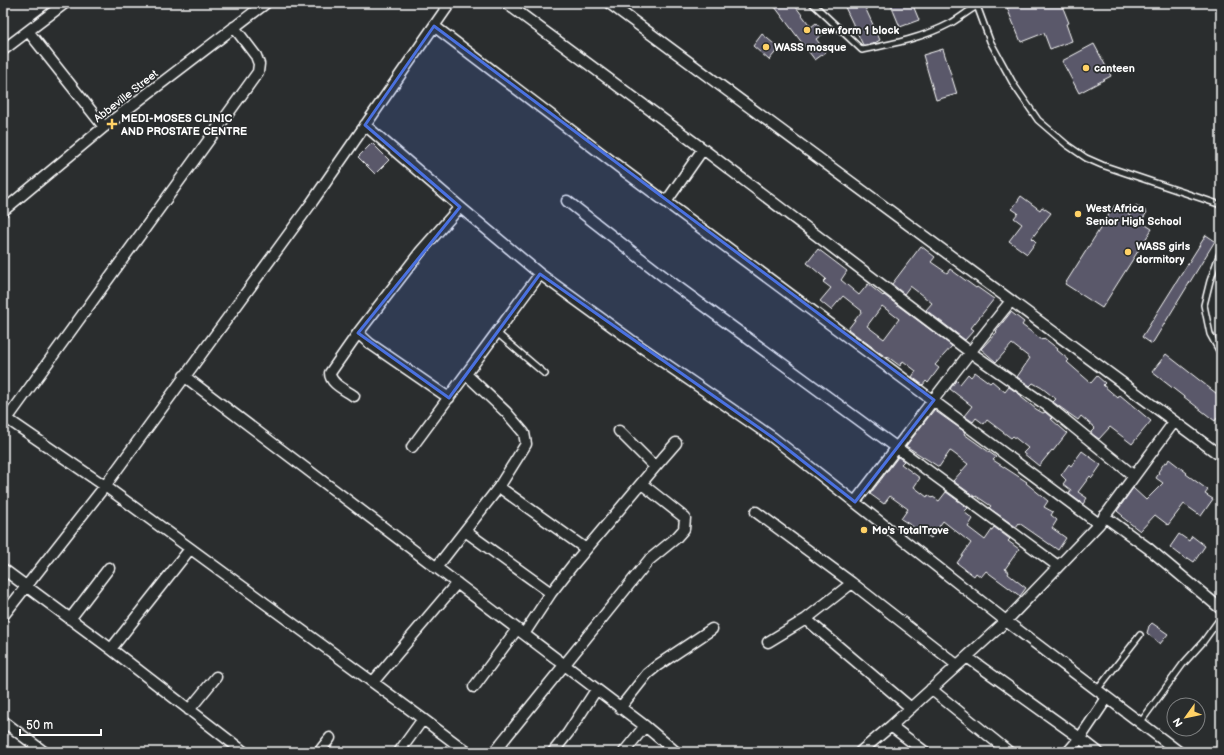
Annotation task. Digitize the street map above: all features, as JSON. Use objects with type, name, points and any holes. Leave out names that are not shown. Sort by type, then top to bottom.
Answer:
[{"type":"street","points":[[3,50],[65,3]]},
{"type":"street","name":"Abbeville Street","points":[[3,211],[104,127],[266,3]]},
{"type":"street","points":[[3,616],[105,486],[310,204],[450,3]]},
{"type":"street","points":[[506,3],[970,352],[1049,408],[1134,476]]},
{"type":"street","points":[[609,3],[1221,456]]},
{"type":"street","points":[[434,26],[666,202],[934,400],[1102,520],[1148,548],[1221,609]]},
{"type":"street","points":[[234,27],[256,56],[259,64],[258,72],[5,417],[105,486],[467,752]]},
{"type":"street","points":[[28,31],[104,127]]},
{"type":"street","points":[[365,125],[540,274],[631,340],[772,437],[1006,621],[1179,752]]},
{"type":"street","points":[[666,202],[703,150]]},
{"type":"street","points":[[568,201],[667,279],[1058,566]]},
{"type":"street","points":[[354,396],[334,382],[330,373],[358,332],[421,251],[460,207]]},
{"type":"street","points":[[412,447],[540,274]]},
{"type":"street","points":[[854,502],[1011,301]]},
{"type":"street","points":[[358,332],[370,343],[449,398]]},
{"type":"street","points":[[436,568],[499,487],[526,444],[524,433],[506,412],[466,374]]},
{"type":"street","points":[[184,376],[645,726],[676,752]]},
{"type":"street","points":[[860,752],[891,726],[1006,621],[1102,520],[1174,422]]},
{"type":"street","points":[[619,431],[655,467]]},
{"type":"street","points":[[474,687],[586,549],[676,443]]},
{"type":"street","points":[[494,752],[649,560],[676,538],[684,529],[685,518],[642,484]]},
{"type":"street","points":[[499,487],[586,549]]},
{"type":"street","points":[[756,512],[852,583],[957,665]]},
{"type":"street","points":[[464,531],[551,593]]},
{"type":"street","points":[[111,649],[190,549]]},
{"type":"street","points":[[70,619],[109,568]]},
{"type":"street","points":[[3,569],[111,649],[244,752]]},
{"type":"street","points":[[373,682],[457,583]]},
{"type":"street","points":[[768,642],[806,619],[852,583]]},
{"type":"street","points":[[806,619],[911,708]]},
{"type":"street","points":[[620,708],[647,674],[712,629]]},
{"type":"street","points":[[967,657],[1098,752]]},
{"type":"street","points":[[189,710],[216,677]]},
{"type":"street","points":[[931,689],[1009,752]]},
{"type":"street","points":[[553,752],[568,733],[596,690]]},
{"type":"street","points":[[1068,752],[1080,738],[1107,698]]},
{"type":"street","points":[[399,752],[423,719]]},
{"type":"street","points":[[3,721],[44,752]]},
{"type":"street","points":[[624,752],[645,726]]},
{"type":"street","points":[[891,726],[925,752]]},
{"type":"street","points":[[319,752],[330,738]]},
{"type":"lane","points":[[812,3],[862,50],[895,44],[929,32],[951,23],[977,4],[990,41],[1014,85],[1038,120],[1067,145],[1086,158],[1102,165],[1221,205]]},
{"type":"lane","points":[[1221,250],[1210,281],[1204,305],[1210,334],[1221,354]]},
{"type":"lane","points":[[497,333],[545,374]]},
{"type":"lane","points":[[1140,723],[1183,664],[1203,642],[1221,617]]},
{"type":"lane","points":[[1097,690],[1140,635]]},
{"type":"highlighted area","points":[[434,26],[934,400],[855,502],[772,437],[540,274],[449,398],[358,333],[460,207],[365,125]]},
{"type":"building","name":"new form 1 block","points":[[772,3],[793,3],[811,27],[816,23],[824,33],[816,39],[826,52],[815,60]]},
{"type":"building","points":[[843,3],[863,3],[880,40],[873,44],[863,45]]},
{"type":"building","points":[[890,3],[912,3],[919,20],[900,27]]},
{"type":"building","points":[[1021,3],[1061,3],[1069,23],[1066,24],[1072,41],[1050,49],[1044,33],[1021,42],[1007,8]]},
{"type":"building","name":"WASS mosque","points":[[762,34],[779,48],[769,60],[753,46]]},
{"type":"building","name":"canteen","points":[[1094,44],[1111,76],[1079,93],[1062,61]]},
{"type":"building","points":[[943,49],[957,94],[936,100],[923,55]]},
{"type":"building","points":[[372,143],[389,160],[375,174],[358,157]]},
{"type":"building","points":[[1021,196],[1040,210],[1042,207],[1051,213],[1032,238],[1036,242],[1027,254],[1009,241],[1022,224],[1014,218],[1018,213],[1012,209]]},
{"type":"building","name":"WASS girls dormitory","points":[[1115,205],[1130,215],[1136,205],[1147,212],[1141,222],[1152,229],[1102,308],[1065,284]]},
{"type":"building","points":[[1206,235],[1215,241],[1152,344],[1142,337]]},
{"type":"building","points":[[921,246],[935,257],[931,262],[947,273],[950,269],[994,299],[971,328],[974,330],[965,340],[926,310],[932,303],[910,286],[904,294],[892,284]]},
{"type":"building","points":[[818,249],[847,271],[841,280],[859,295],[868,284],[952,346],[935,365],[939,368],[928,383],[926,381],[923,385],[912,377],[916,371],[903,361],[900,366],[848,329],[862,311],[843,296],[831,310],[820,301],[831,288],[823,282],[826,279],[807,263]],"holes":[[[882,306],[899,319],[884,339],[867,326]]]},
{"type":"building","points":[[1011,312],[1024,322],[1022,325],[1042,340],[1044,338],[1058,349],[1057,350],[1069,360],[1067,362],[1091,383],[1097,376],[1105,383],[1103,385],[1118,398],[1120,395],[1151,421],[1132,444],[1110,427],[1099,439],[1091,432],[1095,428],[1081,416],[1078,420],[1053,402],[1056,399],[1042,388],[1033,383],[1030,386],[1017,377],[1030,358],[1012,344],[996,362],[981,349],[997,332],[996,331]]},
{"type":"building","points":[[1166,354],[1221,397],[1221,413],[1215,421],[1152,372]]},
{"type":"building","points":[[975,372],[990,383],[992,381],[1005,392],[1009,387],[1022,396],[1021,397],[1036,409],[1043,413],[1045,412],[1067,433],[1039,466],[1023,453],[1028,448],[1013,436],[1011,438],[987,420],[984,424],[976,418],[973,422],[964,416],[972,406],[950,389],[956,380],[960,384],[968,374],[971,377]]},
{"type":"building","points":[[934,410],[996,457],[993,460],[1027,482],[1026,483],[1048,501],[1044,507],[1053,512],[1051,515],[1057,520],[1052,528],[1066,538],[1058,550],[1019,523],[1016,527],[989,508],[991,506],[976,496],[975,497],[953,481],[968,464],[952,452],[950,451],[939,467],[906,446]]},
{"type":"building","points":[[1082,451],[1101,465],[1092,478],[1090,476],[1078,492],[1087,498],[1083,504],[1069,494],[1071,490],[1063,484],[1066,480],[1061,475],[1069,464],[1071,466]]},
{"type":"building","points":[[898,457],[904,461],[901,464],[920,478],[914,487],[927,497],[928,495],[939,501],[946,492],[968,508],[964,512],[973,519],[968,527],[985,540],[994,527],[1010,539],[1008,541],[1019,549],[1005,569],[1009,572],[1008,574],[1026,588],[1020,596],[986,571],[981,577],[976,573],[974,576],[957,563],[971,543],[943,521],[931,538],[901,519],[908,509],[890,496],[884,504],[870,494]]},
{"type":"building","points":[[1169,459],[1208,490],[1205,494],[1213,499],[1201,516],[1184,504],[1168,525],[1155,515],[1140,531],[1122,517],[1123,516],[1117,511],[1133,488],[1146,500],[1163,483],[1156,478],[1159,473],[1158,472]]},
{"type":"building","points":[[1179,534],[1189,541],[1192,536],[1205,546],[1194,562],[1188,558],[1187,560],[1170,547]]},
{"type":"building","points":[[1152,623],[1168,634],[1160,644],[1147,633],[1149,626]]},
{"type":"place","name":"new form 1 block","points":[[807,30]]},
{"type":"place","name":"WASS mosque","points":[[766,47]]},
{"type":"place","name":"canteen","points":[[1086,68]]},
{"type":"place","name":"MEDI-MOSES CLINIC AND PROSTATE CENTRE","points":[[112,124]]},
{"type":"place","name":"West Africa Senior High School","points":[[1078,214]]},
{"type":"place","name":"WASS girls dormitory","points":[[1128,252]]},
{"type":"place","name":"Mo's TotalTrove","points":[[864,530]]}]
